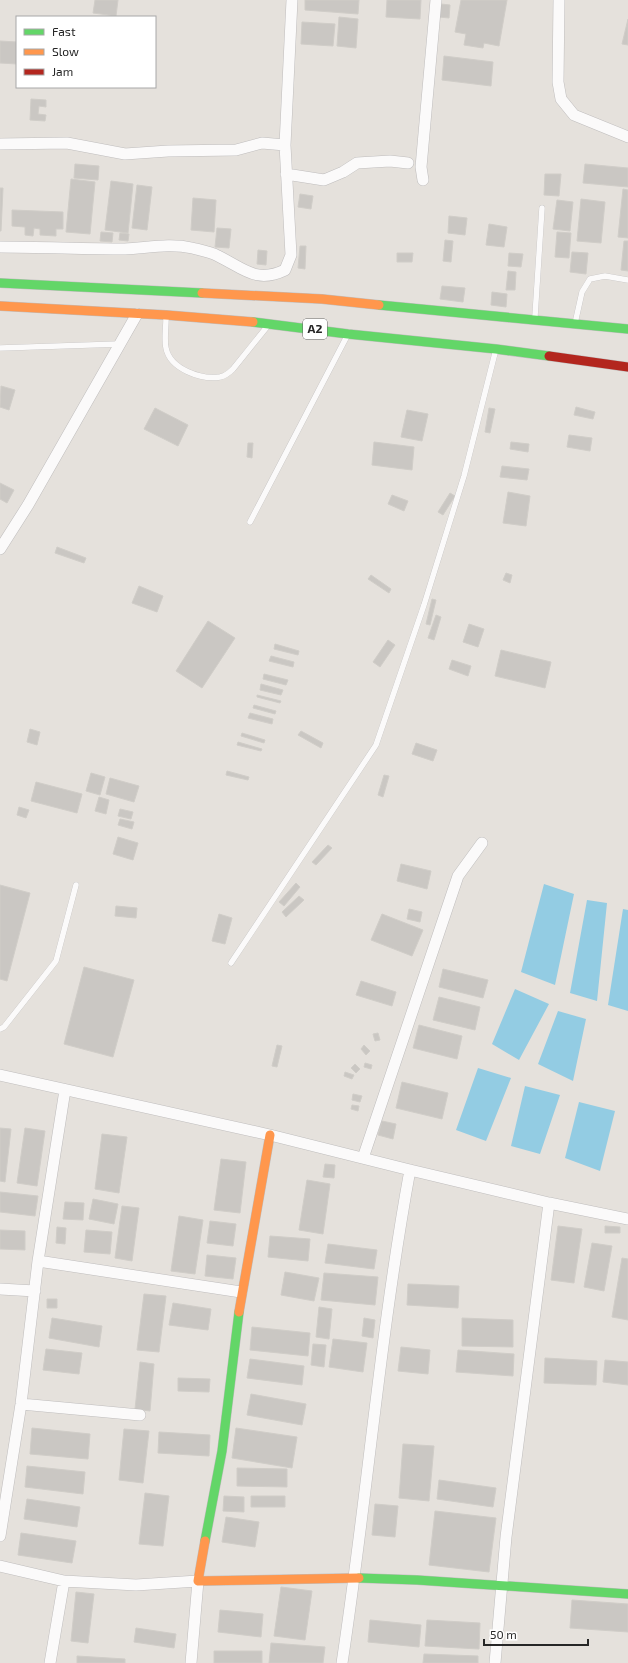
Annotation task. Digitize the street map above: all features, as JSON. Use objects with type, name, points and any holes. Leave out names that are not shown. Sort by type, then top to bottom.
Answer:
[{"type":"main road","points":[[0,283],[322,298],[535,318],[575,324],[628,329]]},
{"type":"main road","name":"A2","points":[[0,306],[166,315],[270,323],[348,334],[496,348],[628,367]]},
{"type":"main road","points":[[270,1135],[241,1292],[222,1451],[198,1580],[355,1578],[417,1580],[628,1594]]},
{"type":"street","points":[[0,247],[126,248],[159,246],[190,248],[217,255],[251,274],[273,276],[285,270],[291,254],[285,145],[292,0]]},
{"type":"street","points":[[423,180],[421,167],[436,0]]},
{"type":"street","points":[[559,0],[558,82],[561,99],[574,115],[628,138]]},
{"type":"street","points":[[0,144],[67,143],[96,150],[125,154],[168,151],[236,150],[262,143],[285,145]]},
{"type":"street","points":[[286,174],[324,180],[343,172],[357,163],[390,161],[408,163]]},
{"type":"street","points":[[0,549],[28,505],[137,314]]},
{"type":"street","points":[[363,1158],[458,876],[482,843]]},
{"type":"street","points":[[0,1075],[270,1135],[549,1203],[628,1219]]},
{"type":"street","points":[[0,1536],[21,1404],[38,1261],[65,1090]]},
{"type":"street","points":[[342,1663],[355,1578],[397,1238],[410,1170]]},
{"type":"street","points":[[495,1663],[508,1522],[549,1203]]},
{"type":"street","points":[[38,1261],[241,1292]]},
{"type":"street","points":[[0,1289],[35,1291]]},
{"type":"street","points":[[21,1404],[140,1415]]},
{"type":"street","points":[[0,1566],[64,1581],[136,1585],[198,1580],[191,1663]]},
{"type":"street","points":[[50,1663],[64,1581]]},
{"type":"lane","points":[[535,318],[542,208]]},
{"type":"lane","points":[[575,324],[582,292],[590,279],[605,276],[628,280]]},
{"type":"lane","points":[[166,315],[166,348],[173,362],[187,372],[219,377],[227,375],[233,369],[270,323]]},
{"type":"lane","points":[[250,522],[348,334]]},
{"type":"lane","points":[[0,348],[119,344]]},
{"type":"lane","points":[[231,963],[376,745],[424,605],[464,476],[496,348]]},
{"type":"lane","points":[[0,1029],[4,1027],[56,961],[76,885]]},
{"type":"water","points":[[544,884],[574,894],[555,985],[521,972]]},
{"type":"water","points":[[587,900],[607,903],[597,1001],[570,993]]},
{"type":"water","points":[[623,909],[628,910],[628,1011],[608,1005]]},
{"type":"water","points":[[515,989],[549,1004],[519,1060],[492,1044]]},
{"type":"water","points":[[558,1011],[586,1019],[573,1081],[538,1064]]},
{"type":"water","points":[[478,1068],[511,1078],[486,1141],[456,1130]]},
{"type":"water","points":[[525,1086],[560,1095],[540,1154],[511,1146]]},
{"type":"water","points":[[579,1102],[615,1111],[600,1171],[565,1158]]},
{"type":"building","points":[[95,0],[118,0],[116,16],[93,13]]},
{"type":"building","points":[[305,0],[359,0],[358,14],[305,10]]},
{"type":"building","points":[[387,0],[421,0],[420,19],[386,17]]},
{"type":"building","points":[[461,0],[507,0],[499,46],[484,43],[483,48],[464,45],[466,34],[455,32]]},
{"type":"building","points":[[441,4],[450,5],[449,18],[439,17]]},
{"type":"building","points":[[339,17],[358,19],[356,48],[337,46]]},
{"type":"building","points":[[628,19],[628,45],[622,44]]},
{"type":"building","points":[[302,22],[335,24],[333,46],[301,44]]},
{"type":"building","points":[[0,41],[16,42],[16,64],[0,63]]},
{"type":"building","points":[[444,56],[493,62],[491,86],[442,80]]},
{"type":"building","points":[[31,99],[46,100],[46,107],[39,106],[38,114],[46,115],[45,121],[30,120]]},
{"type":"building","points":[[75,164],[99,166],[98,180],[74,178]]},
{"type":"building","points":[[585,164],[628,168],[628,187],[583,183]]},
{"type":"building","points":[[545,174],[561,174],[559,196],[544,195]]},
{"type":"building","points":[[71,179],[95,182],[90,234],[66,232]]},
{"type":"building","points":[[111,181],[133,184],[128,233],[105,230]]},
{"type":"building","points":[[137,185],[152,187],[147,230],[132,228]]},
{"type":"building","points":[[0,188],[3,188],[1,231],[0,231]]},
{"type":"building","points":[[623,189],[628,190],[628,238],[618,237]]},
{"type":"building","points":[[300,194],[313,196],[311,209],[298,207]]},
{"type":"building","points":[[193,198],[216,200],[214,232],[191,230]]},
{"type":"building","points":[[581,199],[605,202],[601,243],[577,241]]},
{"type":"building","points":[[557,200],[573,202],[570,231],[553,229]]},
{"type":"building","points":[[12,210],[63,212],[63,229],[56,229],[56,236],[40,235],[40,229],[34,228],[33,236],[25,235],[25,227],[12,226]]},
{"type":"building","points":[[449,216],[467,218],[465,235],[448,233]]},
{"type":"building","points":[[489,224],[507,227],[504,247],[486,245]]},
{"type":"building","points":[[217,228],[231,229],[229,248],[215,247]]},
{"type":"building","points":[[101,232],[113,233],[112,242],[100,241]]},
{"type":"building","points":[[557,232],[571,233],[569,258],[555,257]]},
{"type":"building","points":[[120,233],[129,234],[128,241],[119,240]]},
{"type":"building","points":[[445,240],[453,241],[451,262],[443,261]]},
{"type":"building","points":[[624,241],[628,241],[628,271],[621,270]]},
{"type":"building","points":[[300,246],[306,246],[305,269],[298,268]]},
{"type":"building","points":[[258,250],[267,251],[266,265],[257,264]]},
{"type":"building","points":[[572,252],[588,253],[586,274],[570,272]]},
{"type":"building","points":[[397,253],[413,253],[412,262],[397,262]]},
{"type":"building","points":[[509,253],[523,254],[521,267],[508,266]]},
{"type":"building","points":[[508,271],[516,272],[515,290],[506,290]]},
{"type":"building","points":[[442,286],[465,288],[463,302],[440,299]]},
{"type":"building","points":[[492,292],[507,294],[506,307],[491,305]]},
{"type":"building","points":[[1,386],[15,390],[9,410],[0,407]]},
{"type":"building","points":[[576,407],[595,412],[593,419],[574,415]]},
{"type":"building","points":[[155,408],[188,425],[178,446],[144,429]]},
{"type":"building","points":[[489,408],[495,409],[490,433],[485,432]]},
{"type":"building","points":[[407,410],[428,414],[422,441],[401,437]]},
{"type":"building","points":[[569,435],[592,438],[590,451],[567,447]]},
{"type":"building","points":[[374,442],[414,447],[412,470],[372,465]]},
{"type":"building","points":[[511,442],[529,444],[528,452],[510,449]]},
{"type":"building","points":[[248,443],[253,443],[252,458],[247,457]]},
{"type":"building","points":[[502,466],[529,469],[527,480],[500,477]]},
{"type":"building","points":[[0,483],[14,490],[7,503],[0,499]]},
{"type":"building","points":[[508,492],[530,496],[526,526],[503,523]]},
{"type":"building","points":[[450,493],[455,496],[443,515],[438,512]]},
{"type":"building","points":[[392,495],[408,501],[404,511],[388,504]]},
{"type":"building","points":[[57,547],[86,558],[84,563],[55,553]]},
{"type":"building","points":[[506,573],[512,575],[510,583],[503,580]]},
{"type":"building","points":[[371,575],[391,589],[389,593],[368,579]]},
{"type":"building","points":[[139,586],[163,596],[157,612],[132,603]]},
{"type":"building","points":[[432,599],[436,600],[430,625],[426,624]]},
{"type":"building","points":[[436,615],[441,617],[434,640],[428,638]]},
{"type":"building","points":[[208,621],[235,638],[202,688],[176,671]]},
{"type":"building","points":[[469,624],[484,629],[478,647],[463,642]]},
{"type":"building","points":[[388,640],[395,645],[380,667],[373,662]]},
{"type":"building","points":[[275,644],[299,651],[298,655],[274,649]]},
{"type":"building","points":[[501,650],[551,662],[545,688],[495,676]]},
{"type":"building","points":[[271,656],[294,662],[293,667],[269,661]]},
{"type":"building","points":[[452,660],[471,666],[468,676],[449,669]]},
{"type":"building","points":[[264,674],[288,680],[286,685],[263,679]]},
{"type":"building","points":[[261,684],[283,690],[281,695],[260,690]]},
{"type":"building","points":[[257,695],[281,701],[280,703],[257,697]]},
{"type":"building","points":[[254,705],[276,711],[275,714],[253,708]]},
{"type":"building","points":[[250,713],[273,719],[272,724],[248,718]]},
{"type":"building","points":[[30,729],[40,732],[37,745],[27,742]]},
{"type":"building","points":[[301,731],[323,743],[321,748],[298,735]]},
{"type":"building","points":[[242,733],[265,740],[264,743],[241,736]]},
{"type":"building","points":[[238,742],[262,749],[261,751],[237,745]]},
{"type":"building","points":[[416,743],[437,750],[433,761],[412,754]]},
{"type":"building","points":[[227,771],[249,777],[248,780],[226,775]]},
{"type":"building","points":[[91,773],[105,777],[100,795],[86,791]]},
{"type":"building","points":[[384,775],[389,776],[383,797],[378,795]]},
{"type":"building","points":[[110,778],[139,786],[134,802],[106,794]]},
{"type":"building","points":[[36,782],[82,794],[77,813],[31,801]]},
{"type":"building","points":[[99,797],[109,800],[106,814],[95,811]]},
{"type":"building","points":[[19,807],[29,810],[26,818],[17,815]]},
{"type":"building","points":[[120,809],[133,812],[131,819],[118,816]]},
{"type":"building","points":[[120,819],[134,822],[132,829],[118,825]]},
{"type":"building","points":[[118,837],[138,843],[133,860],[113,854]]},
{"type":"building","points":[[328,845],[332,848],[316,865],[312,862]]},
{"type":"building","points":[[401,864],[431,871],[427,889],[397,881]]},
{"type":"building","points":[[296,883],[300,887],[284,906],[279,902]]},
{"type":"building","points":[[0,885],[30,893],[7,981],[0,979]]},
{"type":"building","points":[[299,896],[304,900],[286,917],[282,912]]},
{"type":"building","points":[[116,906],[137,908],[136,918],[115,916]]},
{"type":"building","points":[[409,909],[422,912],[420,922],[407,919]]},
{"type":"building","points":[[219,914],[232,918],[225,944],[212,941]]},
{"type":"building","points":[[382,914],[423,930],[412,956],[371,940]]},
{"type":"building","points":[[84,967],[134,980],[113,1057],[64,1044]]},
{"type":"building","points":[[443,969],[488,980],[483,998],[439,987]]},
{"type":"building","points":[[361,981],[396,992],[392,1006],[356,995]]},
{"type":"building","points":[[439,997],[480,1007],[475,1030],[433,1020]]},
{"type":"building","points":[[419,1025],[462,1036],[457,1059],[413,1048]]},
{"type":"building","points":[[378,1033],[380,1040],[375,1041],[373,1034]]},
{"type":"building","points":[[277,1045],[282,1046],[277,1067],[272,1066]]},
{"type":"building","points":[[364,1045],[370,1051],[366,1055],[361,1049]]},
{"type":"building","points":[[365,1063],[372,1065],[371,1069],[364,1067]]},
{"type":"building","points":[[355,1064],[360,1069],[356,1073],[351,1068]]},
{"type":"building","points":[[345,1072],[354,1075],[352,1079],[344,1076]]},
{"type":"building","points":[[402,1082],[448,1093],[442,1119],[396,1108]]},
{"type":"building","points":[[353,1094],[362,1096],[360,1102],[352,1100]]},
{"type":"building","points":[[352,1105],[359,1106],[358,1111],[351,1109]]},
{"type":"building","points":[[382,1121],[396,1124],[393,1139],[378,1135]]},
{"type":"building","points":[[0,1128],[11,1129],[5,1182],[0,1181]]},
{"type":"building","points":[[25,1128],[45,1131],[37,1186],[17,1183]]},
{"type":"building","points":[[102,1134],[127,1137],[119,1193],[95,1189]]},
{"type":"building","points":[[221,1159],[246,1162],[240,1213],[214,1210]]},
{"type":"building","points":[[325,1164],[335,1165],[334,1178],[323,1177]]},
{"type":"building","points":[[307,1180],[330,1184],[323,1234],[299,1230]]},
{"type":"building","points":[[0,1192],[38,1196],[35,1216],[0,1212]]},
{"type":"building","points":[[93,1199],[118,1204],[114,1224],[89,1219]]},
{"type":"building","points":[[65,1202],[84,1203],[83,1220],[63,1219]]},
{"type":"building","points":[[122,1206],[139,1208],[132,1261],[115,1258]]},
{"type":"building","points":[[179,1216],[203,1220],[195,1274],[171,1271]]},
{"type":"building","points":[[210,1221],[236,1224],[233,1246],[207,1243]]},
{"type":"building","points":[[558,1226],[582,1229],[574,1283],[551,1280]]},
{"type":"building","points":[[605,1226],[620,1227],[620,1233],[605,1233]]},
{"type":"building","points":[[57,1227],[66,1228],[65,1244],[56,1243]]},
{"type":"building","points":[[0,1230],[25,1231],[25,1250],[0,1249]]},
{"type":"building","points":[[86,1230],[112,1232],[110,1254],[84,1252]]},
{"type":"building","points":[[270,1236],[310,1239],[308,1261],[268,1257]]},
{"type":"building","points":[[592,1243],[612,1246],[604,1291],[584,1287]]},
{"type":"building","points":[[328,1244],[377,1250],[374,1269],[325,1263]]},
{"type":"building","points":[[207,1255],[236,1258],[233,1279],[205,1276]]},
{"type":"building","points":[[622,1258],[628,1259],[628,1320],[612,1317]]},
{"type":"building","points":[[285,1272],[319,1278],[314,1301],[281,1295]]},
{"type":"building","points":[[324,1273],[378,1277],[375,1305],[321,1300]]},
{"type":"building","points":[[408,1284],[459,1286],[458,1308],[407,1305]]},
{"type":"building","points":[[144,1294],[166,1296],[159,1352],[137,1350]]},
{"type":"building","points":[[47,1299],[57,1299],[57,1308],[47,1308]]},
{"type":"building","points":[[173,1303],[211,1309],[208,1330],[169,1325]]},
{"type":"building","points":[[319,1307],[332,1309],[329,1339],[316,1337]]},
{"type":"building","points":[[52,1318],[102,1326],[99,1347],[49,1338]]},
{"type":"building","points":[[364,1318],[375,1320],[373,1338],[362,1336]]},
{"type":"building","points":[[462,1318],[513,1320],[513,1347],[462,1346]]},
{"type":"building","points":[[252,1327],[310,1333],[308,1356],[250,1350]]},
{"type":"building","points":[[333,1339],[367,1343],[363,1372],[329,1367]]},
{"type":"building","points":[[313,1344],[326,1345],[324,1367],[311,1365]]},
{"type":"building","points":[[401,1347],[430,1350],[428,1374],[398,1371]]},
{"type":"building","points":[[46,1349],[82,1353],[79,1374],[43,1370]]},
{"type":"building","points":[[458,1350],[514,1354],[513,1376],[456,1372]]},
{"type":"building","points":[[545,1358],[597,1361],[596,1385],[544,1383]]},
{"type":"building","points":[[250,1359],[304,1366],[302,1385],[247,1378]]},
{"type":"building","points":[[605,1360],[628,1362],[628,1385],[603,1382]]},
{"type":"building","points":[[140,1362],[154,1364],[150,1411],[135,1409]]},
{"type":"building","points":[[178,1378],[210,1379],[209,1392],[178,1391]]},
{"type":"building","points":[[251,1394],[306,1404],[302,1425],[247,1415]]},
{"type":"building","points":[[32,1428],[90,1434],[88,1459],[30,1454]]},
{"type":"building","points":[[236,1428],[297,1437],[292,1468],[232,1458]]},
{"type":"building","points":[[124,1429],[149,1431],[143,1483],[119,1480]]},
{"type":"building","points":[[159,1432],[210,1435],[209,1456],[158,1453]]},
{"type":"building","points":[[403,1444],[434,1446],[429,1501],[399,1498]]},
{"type":"building","points":[[27,1466],[85,1472],[83,1494],[25,1487]]},
{"type":"building","points":[[237,1468],[287,1469],[287,1487],[237,1486]]},
{"type":"building","points":[[439,1480],[496,1488],[493,1507],[437,1499]]},
{"type":"building","points":[[145,1493],[169,1496],[163,1546],[139,1544]]},
{"type":"building","points":[[224,1496],[244,1497],[244,1512],[223,1511]]},
{"type":"building","points":[[251,1496],[285,1496],[285,1507],[251,1507]]},
{"type":"building","points":[[27,1499],[80,1507],[77,1527],[24,1519]]},
{"type":"building","points":[[375,1504],[398,1506],[395,1537],[372,1535]]},
{"type":"building","points":[[435,1511],[496,1518],[489,1572],[429,1565]]},
{"type":"building","points":[[226,1517],[259,1522],[255,1547],[222,1542]]},
{"type":"building","points":[[21,1533],[76,1541],[72,1563],[18,1555]]},
{"type":"building","points":[[281,1587],[312,1591],[305,1640],[274,1636]]},
{"type":"building","points":[[76,1592],[94,1594],[88,1643],[71,1641]]},
{"type":"building","points":[[572,1600],[628,1604],[628,1632],[570,1628]]},
{"type":"building","points":[[220,1610],[263,1614],[261,1637],[218,1632]]},
{"type":"building","points":[[370,1620],[421,1625],[419,1647],[368,1642]]},
{"type":"building","points":[[427,1620],[480,1623],[479,1649],[425,1646]]},
{"type":"building","points":[[136,1628],[176,1634],[174,1648],[134,1642]]},
{"type":"building","points":[[271,1643],[325,1647],[323,1663],[269,1663]]},
{"type":"building","points":[[214,1651],[262,1651],[262,1663],[214,1663]]},
{"type":"building","points":[[424,1654],[478,1656],[478,1663],[423,1663]]},
{"type":"building","points":[[77,1656],[125,1659],[125,1663],[77,1663]]},
{"type":"traffic: fast","points":[[0,283],[202,293]]},
{"type":"traffic: fast","points":[[379,305],[628,329]]},
{"type":"traffic: fast","points":[[253,322],[549,356]]},
{"type":"traffic: fast","points":[[205,1541],[222,1451],[239,1312]]},
{"type":"traffic: fast","points":[[359,1578],[417,1580],[628,1594]]},
{"type":"traffic: slow","points":[[202,293],[322,299],[379,305]]},
{"type":"traffic: slow","points":[[0,306],[166,315],[253,322]]},
{"type":"traffic: slow","points":[[239,1312],[270,1135]]},
{"type":"traffic: slow","points":[[205,1541],[198,1581],[359,1578]]},
{"type":"traffic: jam","points":[[549,356],[628,367]]}]
